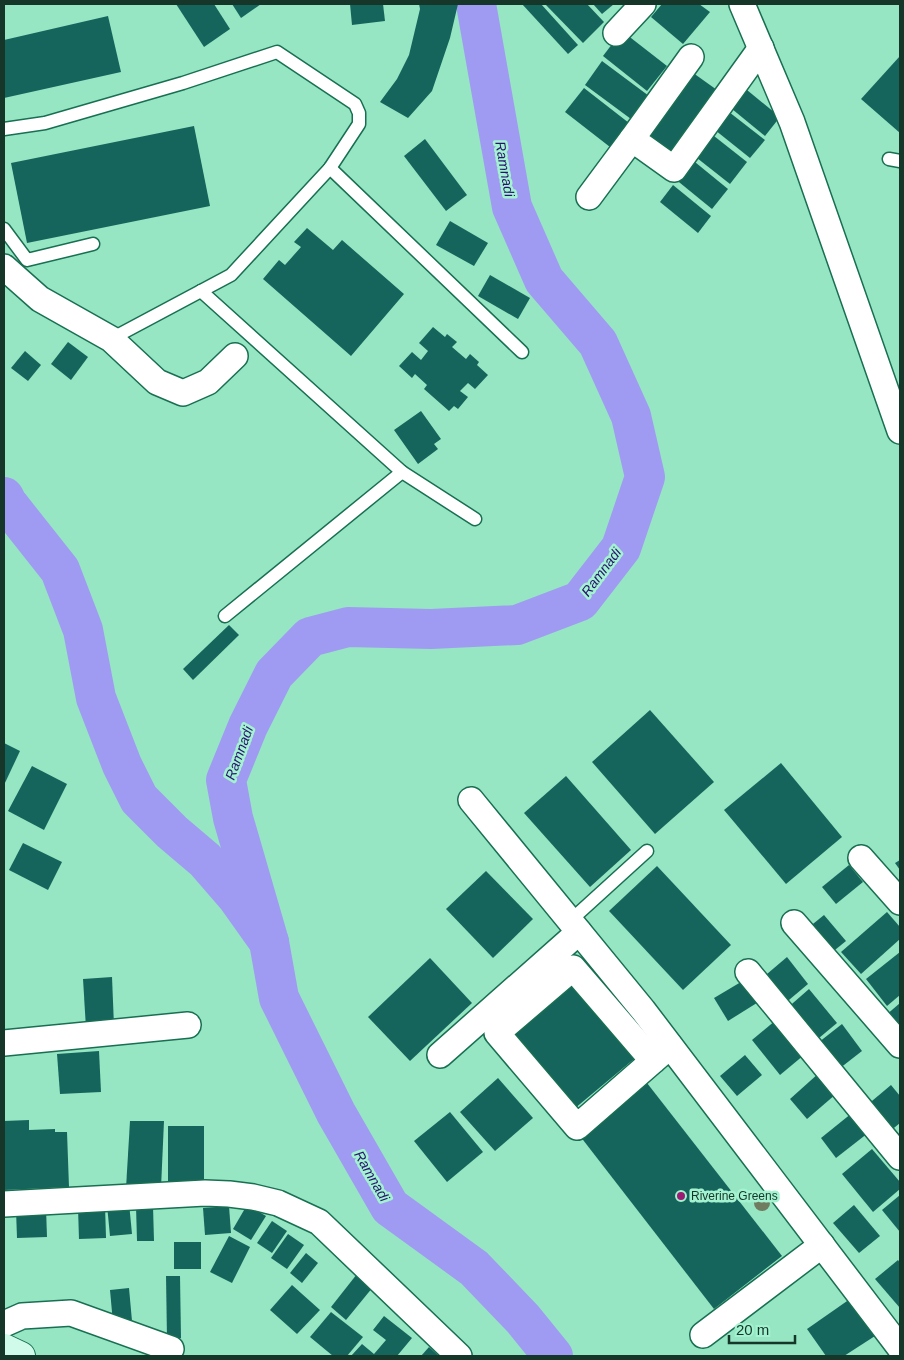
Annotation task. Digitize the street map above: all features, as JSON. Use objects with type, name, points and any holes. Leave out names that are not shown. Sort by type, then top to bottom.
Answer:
[{"type":"main road","points":[[4,1348],[21,1356]]},
{"type":"street","points":[[616,33],[643,4]]},
{"type":"street","points":[[742,4],[792,122],[900,431]]},
{"type":"street","points":[[632,139],[674,168],[761,48]]},
{"type":"street","points":[[589,197],[691,57]]},
{"type":"street","points":[[4,267],[40,299],[111,339],[157,382],[184,393],[208,382],[235,356]]},
{"type":"street","points":[[471,800],[574,926],[662,1054],[822,1245],[900,1348]]},
{"type":"street","points":[[862,858],[900,902]]},
{"type":"street","points":[[794,923],[900,1045]]},
{"type":"street","points":[[440,1056],[574,926]]},
{"type":"street","points":[[573,968],[662,1054],[577,1127],[497,1033],[573,968]]},
{"type":"street","points":[[748,972],[900,1157]]},
{"type":"street","points":[[4,1043],[188,1026]]},
{"type":"street","points":[[4,1204],[205,1193],[229,1194],[278,1202],[319,1222],[459,1356]]},
{"type":"street","points":[[703,1336],[822,1245]]},
{"type":"street","points":[[4,1324],[22,1316],[71,1313],[171,1349]]},
{"type":"lane","points":[[4,129],[45,123],[183,83],[277,52],[355,104],[359,113],[358,124],[330,168],[230,275],[111,339]]},
{"type":"lane","points":[[330,168],[522,352]]},
{"type":"lane","points":[[4,229],[27,260],[93,244]]},
{"type":"lane","points":[[201,291],[402,472],[475,519]]},
{"type":"lane","points":[[225,616],[402,472]]},
{"type":"lane","points":[[574,926],[648,851]]},
{"type":"building","points":[[176,4],[214,4],[230,29],[204,47]]},
{"type":"building","points":[[232,4],[261,4],[241,18]]},
{"type":"building","points":[[350,4],[383,4],[385,21],[352,25]]},
{"type":"building","points":[[419,4],[458,4],[450,38],[432,91],[408,118],[380,102],[397,79],[409,55],[420,9]]},
{"type":"building","points":[[522,4],[541,4],[578,45],[568,54]]},
{"type":"building","points":[[545,4],[587,4],[604,22],[583,43]]},
{"type":"building","points":[[593,4],[614,4],[602,14]]},
{"type":"building","points":[[662,4],[699,4],[710,12],[683,44],[651,17]]},
{"type":"building","points":[[108,16],[121,72],[4,98],[4,40]]},
{"type":"building","points":[[622,31],[667,66],[647,91],[603,56]]},
{"type":"building","points":[[900,56],[900,133],[861,99]]},
{"type":"building","points":[[602,61],[649,96],[631,119],[585,85]]},
{"type":"building","points":[[689,70],[724,95],[676,159],[643,135]]},
{"type":"building","points":[[584,88],[629,123],[610,147],[565,112]]},
{"type":"building","points":[[747,90],[780,117],[765,136],[732,109]]},
{"type":"building","points":[[729,112],[765,140],[750,158],[715,130]]},
{"type":"building","points":[[194,126],[210,206],[27,243],[11,163]]},
{"type":"building","points":[[714,136],[747,162],[730,184],[697,158]]},
{"type":"building","points":[[425,139],[467,195],[446,211],[404,156]]},
{"type":"building","points":[[690,158],[728,189],[712,209],[674,178]]},
{"type":"building","points":[[673,185],[711,216],[698,233],[660,202]]},
{"type":"building","points":[[450,221],[488,243],[474,266],[436,245]]},
{"type":"building","points":[[307,228],[333,250],[342,240],[404,294],[351,356],[263,279],[279,260],[285,265],[301,247],[294,242]]},
{"type":"building","points":[[490,275],[530,298],[518,319],[478,296]]},
{"type":"building","points":[[433,327],[445,337],[447,334],[457,342],[452,347],[466,359],[470,354],[479,362],[477,365],[488,375],[475,389],[468,383],[460,391],[468,397],[458,409],[454,406],[449,411],[424,389],[427,385],[415,374],[412,378],[399,366],[412,352],[421,360],[428,351],[419,343]]},
{"type":"building","points":[[68,342],[88,357],[71,380],[51,364]]},
{"type":"building","points":[[25,351],[41,365],[28,381],[11,368]]},
{"type":"building","points":[[421,411],[441,439],[434,444],[438,449],[418,464],[394,430]]},
{"type":"building","points":[[229,625],[239,635],[193,680],[183,669]]},
{"type":"building","points":[[650,710],[714,782],[655,834],[592,762]]},
{"type":"building","points":[[4,743],[20,751],[4,785]]},
{"type":"building","points":[[781,763],[842,837],[786,884],[724,810]]},
{"type":"building","points":[[32,766],[67,784],[44,830],[8,811]]},
{"type":"building","points":[[566,776],[631,850],[590,887],[524,813]]},
{"type":"building","points":[[23,843],[62,862],[48,890],[9,870]]},
{"type":"building","points":[[900,860],[900,870],[895,863]]},
{"type":"building","points":[[849,865],[863,882],[836,904],[822,887]]},
{"type":"building","points":[[657,866],[731,945],[683,990],[609,911]]},
{"type":"building","points":[[486,871],[533,919],[493,958],[446,909]]},
{"type":"building","points":[[887,912],[900,927],[900,939],[861,974],[841,952]]},
{"type":"building","points":[[824,915],[846,941],[830,954],[808,928]]},
{"type":"building","points":[[900,952],[900,995],[887,1006],[866,979]]},
{"type":"building","points":[[787,957],[808,984],[783,1005],[761,979]]},
{"type":"building","points":[[430,958],[472,1003],[410,1061],[368,1017]]},
{"type":"building","points":[[112,977],[114,1026],[86,1028],[83,979]]},
{"type":"building","points":[[746,979],[760,1001],[728,1021],[714,998]]},
{"type":"building","points":[[574,985],[634,1059],[568,1114],[508,1040]]},
{"type":"building","points":[[809,989],[837,1023],[813,1043],[785,1010]]},
{"type":"building","points":[[900,1003],[900,1029],[885,1016]]},
{"type":"building","points":[[776,1020],[804,1055],[780,1075],[752,1040]]},
{"type":"building","points":[[842,1024],[862,1051],[835,1072],[814,1046]]},
{"type":"building","points":[[99,1051],[101,1092],[60,1094],[57,1054]]},
{"type":"building","points":[[745,1055],[762,1075],[737,1096],[720,1076]]},
{"type":"building","points":[[819,1073],[836,1094],[807,1119],[790,1099]]},
{"type":"building","points":[[498,1078],[533,1118],[495,1151],[460,1112]]},
{"type":"building","name":"Riverine Greens","points":[[647,1083],[782,1256],[714,1309],[580,1136]]},
{"type":"building","points":[[891,1085],[900,1096],[900,1123],[889,1132],[866,1106]]},
{"type":"building","points":[[450,1112],[483,1152],[447,1182],[414,1141]]},
{"type":"building","points":[[852,1113],[868,1133],[836,1158],[821,1138]]},
{"type":"building","points":[[29,1120],[29,1130],[55,1129],[55,1132],[67,1132],[69,1187],[4,1190],[4,1121]]},
{"type":"building","points":[[130,1121],[164,1121],[161,1188],[126,1188]]},
{"type":"building","points":[[168,1126],[204,1126],[204,1184],[168,1184]]},
{"type":"building","points":[[872,1149],[900,1182],[900,1189],[873,1212],[842,1174]]},
{"type":"building","points":[[900,1195],[900,1232],[882,1210]]},
{"type":"building","points":[[129,1203],[132,1234],[110,1236],[107,1205]]},
{"type":"building","points":[[247,1205],[266,1216],[251,1240],[233,1229]]},
{"type":"building","points":[[854,1205],[880,1236],[859,1253],[833,1223]]},
{"type":"building","points":[[105,1206],[106,1238],[79,1239],[78,1208]]},
{"type":"building","points":[[136,1206],[153,1206],[154,1241],[137,1241]]},
{"type":"building","points":[[229,1206],[231,1233],[205,1235],[203,1208]]},
{"type":"building","points":[[46,1208],[47,1237],[17,1238],[16,1210]]},
{"type":"building","points":[[272,1221],[287,1231],[272,1253],[257,1243]]},
{"type":"building","points":[[288,1234],[304,1245],[287,1269],[271,1258]]},
{"type":"building","points":[[229,1236],[250,1247],[232,1283],[210,1272]]},
{"type":"building","points":[[174,1242],[201,1242],[201,1269],[174,1269]]},
{"type":"building","points":[[306,1253],[318,1263],[302,1283],[290,1273]]},
{"type":"building","points":[[898,1260],[900,1263],[900,1308],[875,1279]]},
{"type":"building","points":[[357,1274],[373,1287],[346,1320],[331,1307]]},
{"type":"building","points":[[166,1276],[180,1276],[181,1338],[167,1339]]},
{"type":"building","points":[[292,1285],[320,1310],[297,1334],[270,1310]]},
{"type":"building","points":[[129,1288],[132,1321],[113,1323],[110,1290]]},
{"type":"building","points":[[850,1299],[875,1336],[844,1356],[826,1356],[807,1329]]},
{"type":"building","points":[[331,1312],[363,1337],[347,1356],[333,1356],[310,1337]]},
{"type":"building","points":[[384,1316],[412,1338],[397,1356],[351,1356],[362,1344],[374,1354],[386,1340],[373,1330]]},
{"type":"building","points":[[429,1347],[439,1356],[421,1356]]},
{"type":"waterway","name":"Ramnadi","points":[[269,942],[233,818],[226,780],[248,726],[274,674],[310,637],[348,627],[431,629],[517,625],[580,601],[621,548],[645,477],[631,416],[598,343],[544,280],[512,207],[476,4]]},
{"type":"waterway","name":"Ramnadi","points":[[4,497],[60,570],[83,630],[96,698],[122,765],[139,799],[172,832],[205,860],[237,897],[269,942],[279,998],[336,1113],[390,1207],[474,1268],[523,1319],[553,1356]]},
{"type":"place","name":"Riverine Greens","points":[[681,1196]]}]
